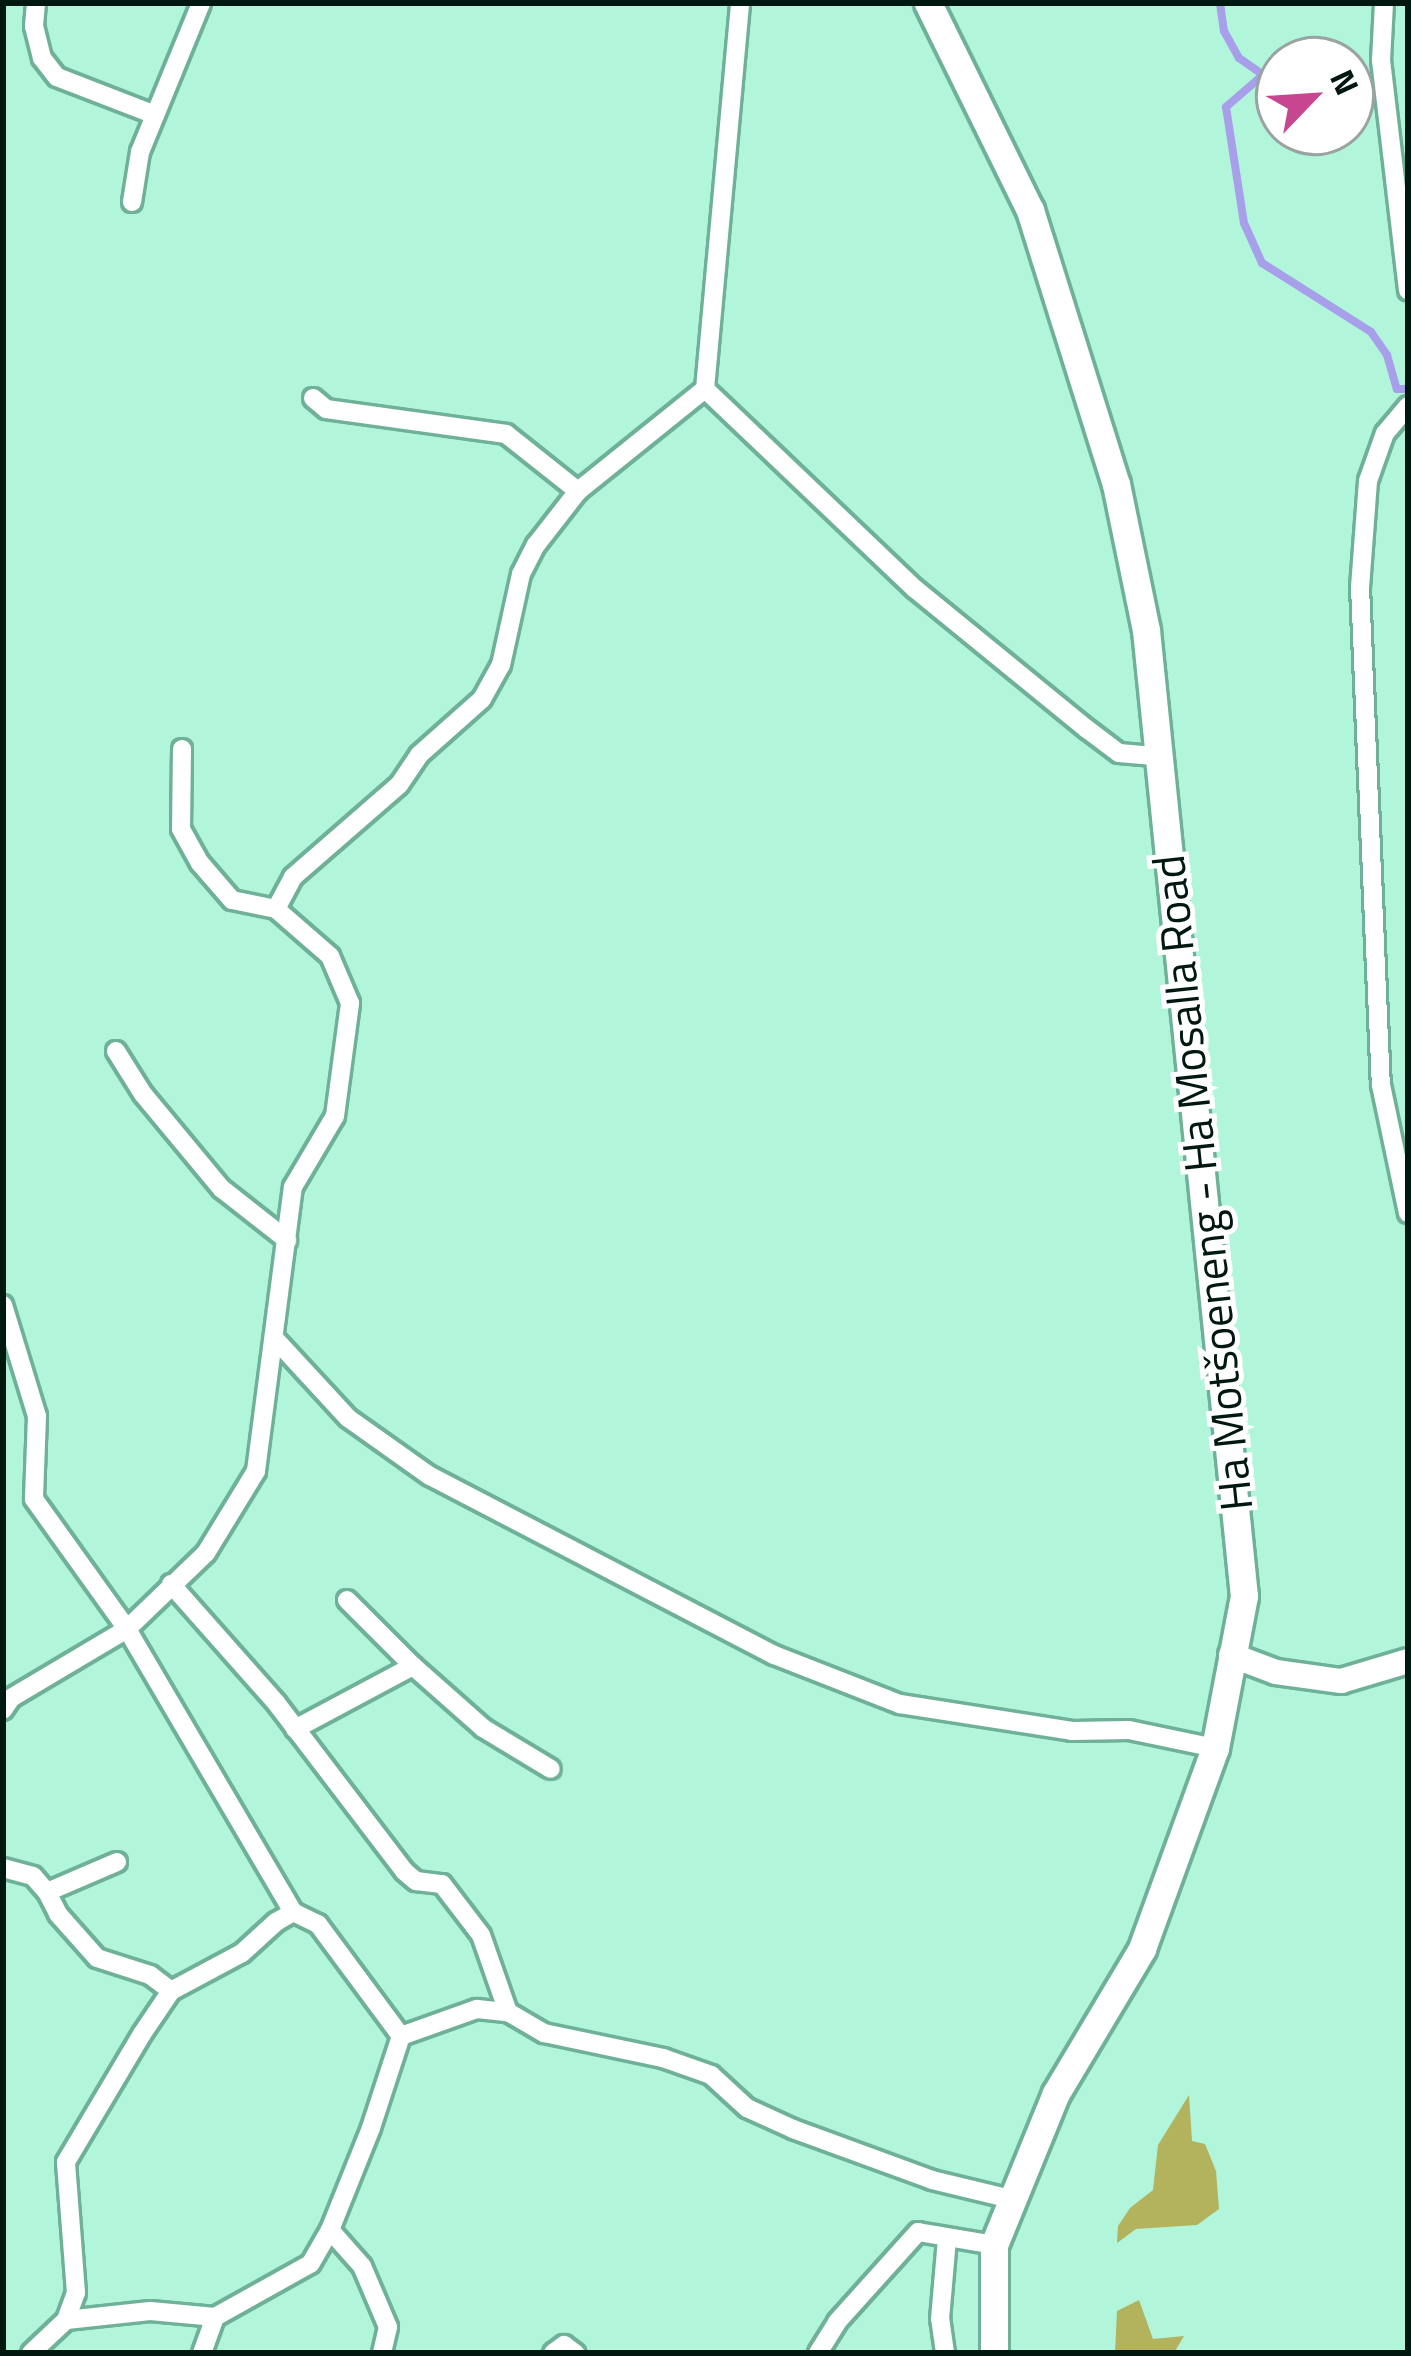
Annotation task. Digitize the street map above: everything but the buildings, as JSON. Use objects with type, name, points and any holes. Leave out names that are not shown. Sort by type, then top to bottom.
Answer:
[{"type":"main road","name":"Ha Motšoeneng - Ha Mosalla Road","points":[[928,3],[1030,210],[1116,484],[1142,609],[1244,1596],[1215,1748],[1142,1949],[1056,2093],[994,2245],[994,2353]]},
{"type":"street","points":[[36,3],[34,26],[42,58],[57,77],[155,115]]},
{"type":"street","points":[[132,202],[140,152],[201,3]]},
{"type":"street","points":[[276,909],[293,877],[399,785],[419,755],[482,699],[501,665],[521,574],[536,545],[578,491],[706,389],[740,3]]},
{"type":"street","points":[[1384,3],[1381,60],[1408,290]]},
{"type":"street","points":[[706,389],[914,588],[1052,701],[1119,753],[1157,756]]},
{"type":"street","points":[[313,398],[326,409],[506,434],[578,491]]},
{"type":"street","points":[[1408,406],[1385,433],[1368,481],[1360,587],[1381,1085],[1408,1213]]},
{"type":"street","points":[[6,1700],[127,1629],[206,1553],[256,1472],[293,1187],[335,1116],[350,1003],[330,956],[276,909],[232,900],[200,863],[181,829],[182,748]]},
{"type":"street","points":[[116,1051],[143,1094],[222,1190],[287,1240]]},
{"type":"street","points":[[3,1305],[37,1416],[34,1499],[127,1629],[293,1912],[318,1924],[400,2036]]},
{"type":"street","points":[[276,1340],[348,1418],[430,1476],[774,1655],[900,1704],[1072,1731],[1129,1730],[1215,1748]]},
{"type":"street","points":[[171,1584],[295,1729],[404,1871],[416,1881],[442,1884],[481,1935],[508,2012]]},
{"type":"street","points":[[347,1600],[483,1728],[551,1769]]},
{"type":"street","points":[[1231,1654],[1276,1672],[1341,1681],[1406,1663]]},
{"type":"street","points":[[295,1729],[413,1666]]},
{"type":"street","points":[[47,1892],[117,1862]]},
{"type":"street","points":[[3,1868],[33,1876],[58,1914],[98,1958],[150,1975],[171,1991]]},
{"type":"street","points":[[31,2353],[66,2320],[76,2293],[66,2162],[93,2108],[171,1991],[242,1952],[264,1929],[293,1912]]},
{"type":"street","points":[[400,2036],[477,2008],[508,2012],[544,2033],[663,2058],[711,2075],[747,2108],[793,2129],[932,2180],[1011,2200]]},
{"type":"street","points":[[66,2320],[150,2311],[215,2317],[310,2264],[330,2230],[400,2036]]},
{"type":"street","points":[[330,2230],[362,2266],[388,2327],[382,2353]]},
{"type":"street","points":[[818,2353],[837,2322],[918,2232],[994,2245]]},
{"type":"street","points":[[945,2353],[940,2319],[947,2239]]},
{"type":"street","points":[[202,2353],[215,2317]]},
{"type":"street","points":[[553,2353],[564,2345],[575,2353]]},
{"type":"shaded area","points":[[1189,2095],[1192,2141],[1205,2144],[1216,2171],[1219,2209],[1197,2225],[1136,2229],[1117,2243],[1118,2226],[1130,2208],[1153,2190],[1158,2145]]},
{"type":"shaded area","points":[[1139,2300],[1153,2339],[1184,2336],[1174,2353],[1115,2353],[1117,2311]]},
{"type":"waterway","points":[[1220,3],[1224,31],[1239,58],[1263,75],[1226,107],[1244,223],[1262,263],[1371,332],[1387,355],[1397,389],[1408,389]]}]
